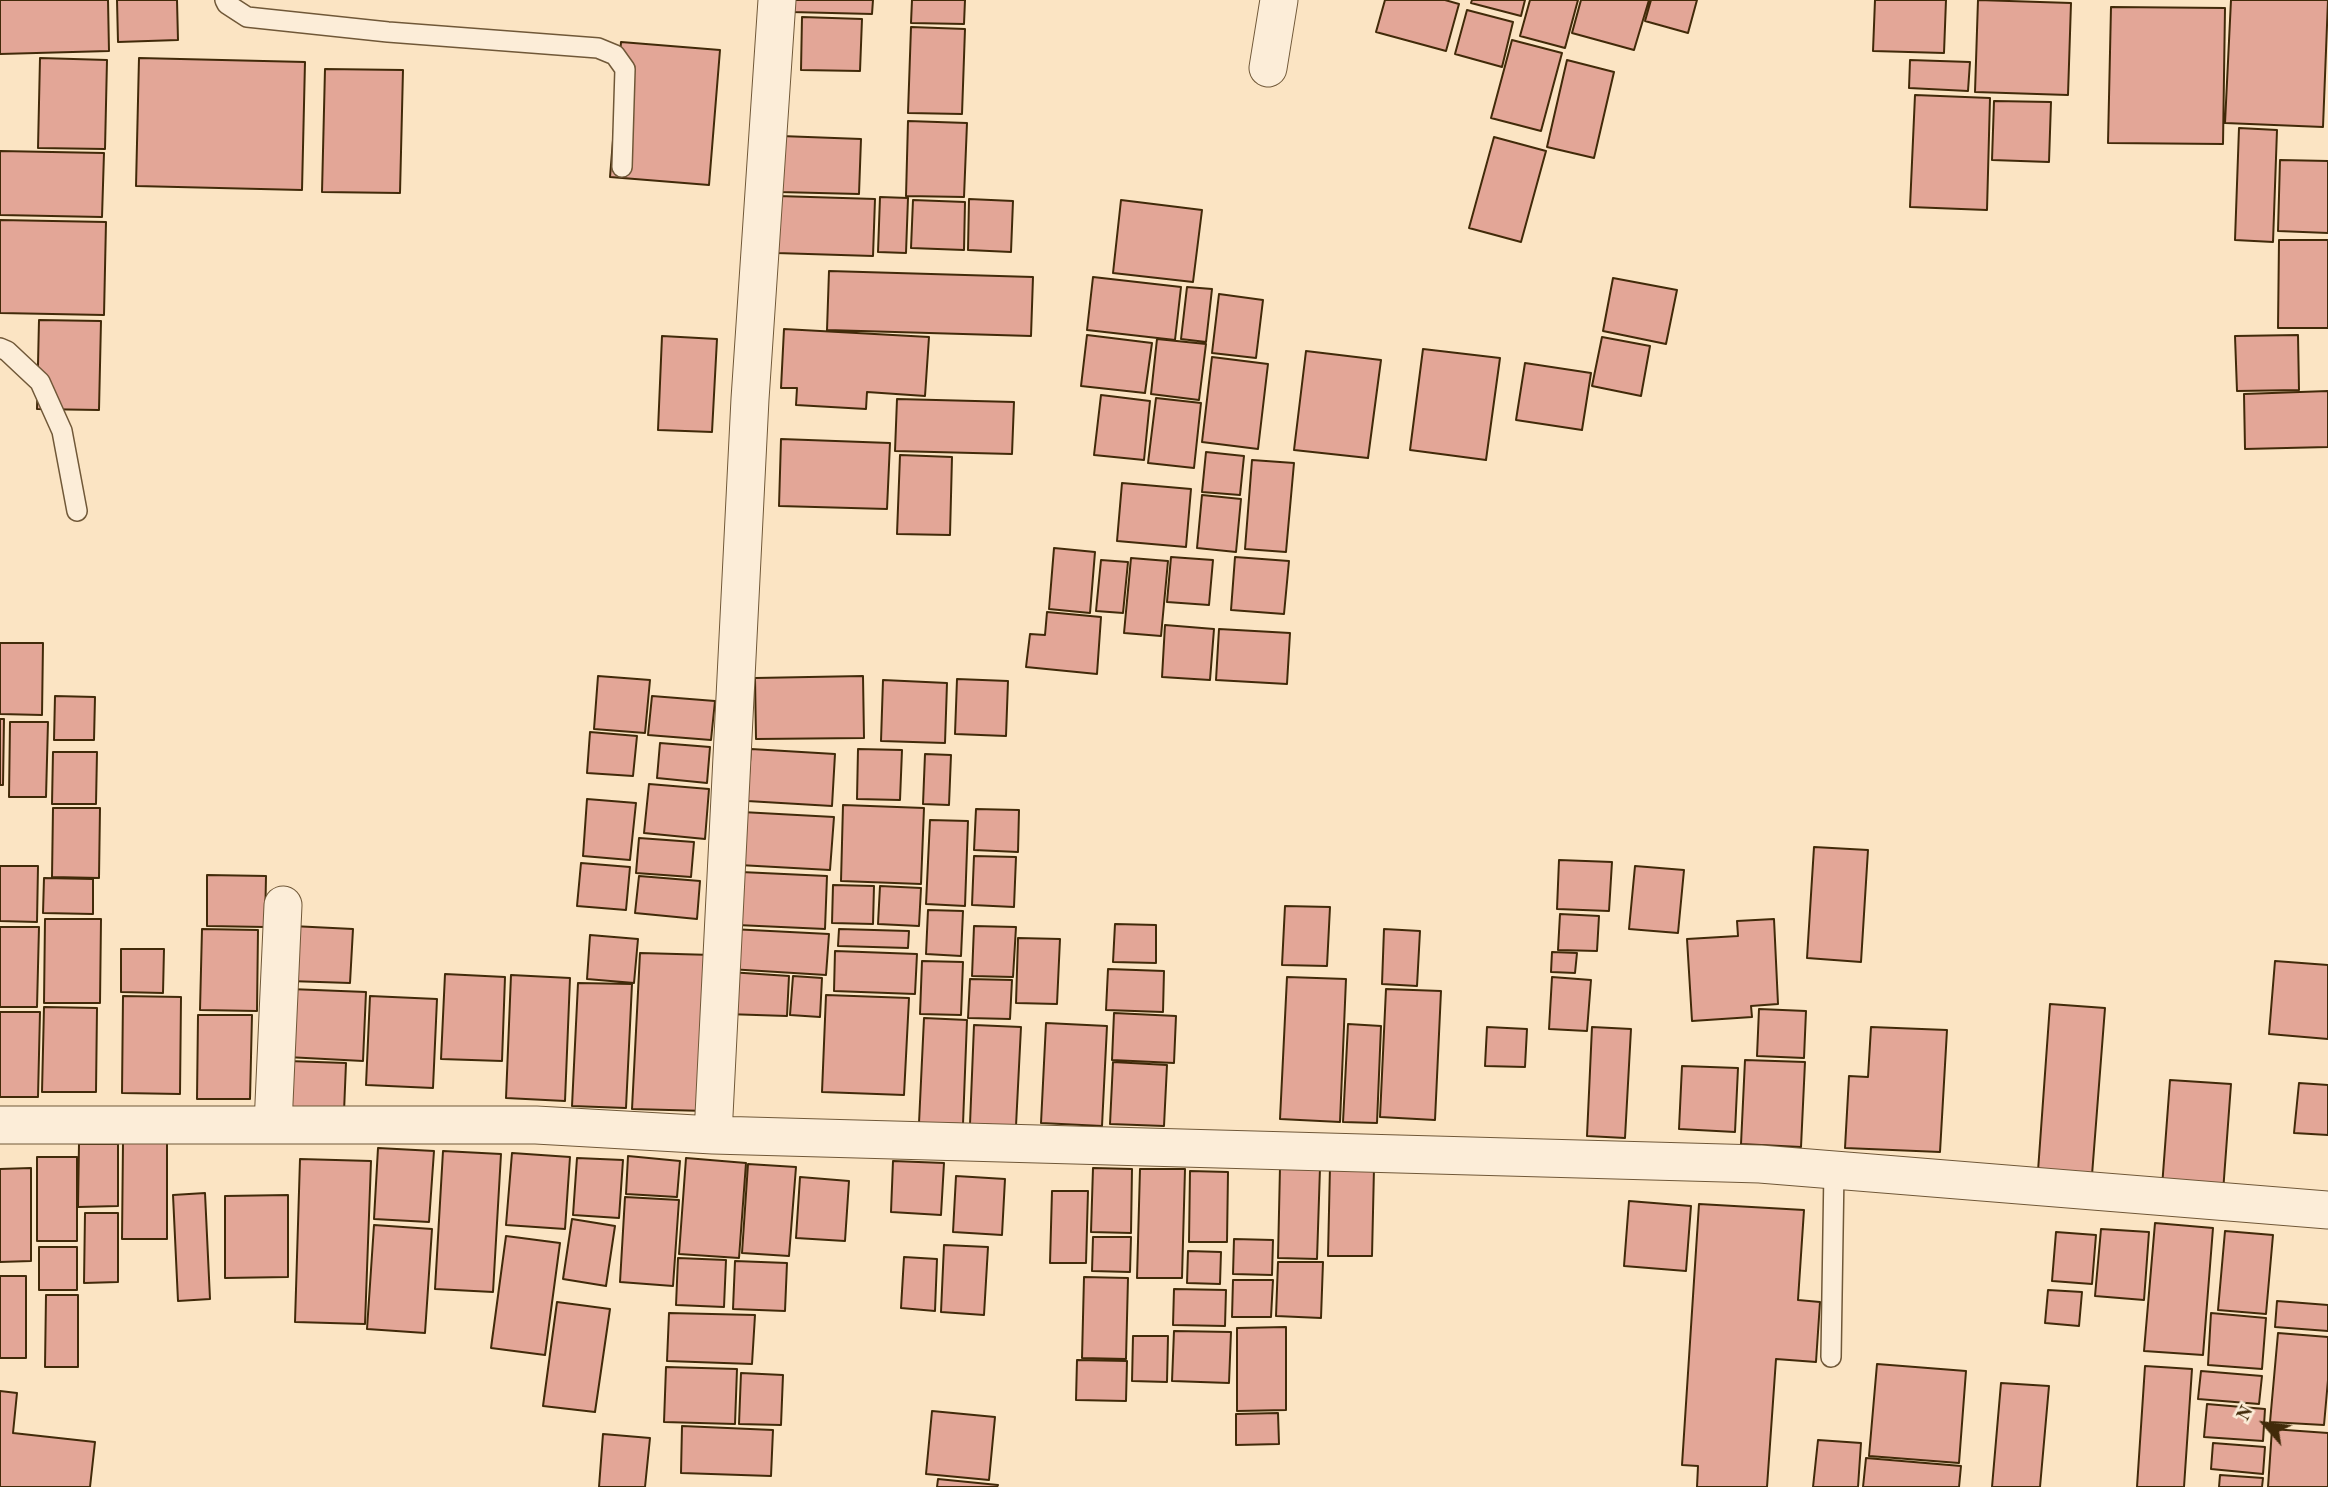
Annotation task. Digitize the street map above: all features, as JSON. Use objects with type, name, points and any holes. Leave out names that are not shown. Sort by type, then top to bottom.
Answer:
[{"type":"street","points":[[713,1135],[750,400],[777,0]]},
{"type":"street","points":[[1268,68],[1279,0]]},
{"type":"street","points":[[273,1125],[283,905]]},
{"type":"street","points":[[0,1125],[536,1125],[713,1135],[1760,1164],[2328,1210]]},
{"type":"lane","points":[[225,0],[227,5],[247,17],[388,33],[598,48],[615,55],[625,69],[622,167]]},
{"type":"lane","points":[[0,348],[7,351],[40,382],[62,431],[77,511]]},
{"type":"lane","points":[[1831,1357],[1834,1170]]},
{"type":"building","points":[[0,0],[108,0],[109,51],[0,54]]},
{"type":"building","points":[[117,0],[177,0],[178,40],[118,42]]},
{"type":"building","points":[[792,0],[873,0],[872,14],[791,12]]},
{"type":"building","points":[[912,0],[965,0],[964,24],[911,23]]},
{"type":"building","points":[[1385,0],[1445,0],[1459,4],[1446,51],[1376,32]]},
{"type":"building","points":[[1472,0],[1525,0],[1521,16],[1471,3]]},
{"type":"building","points":[[1530,0],[1578,0],[1565,48],[1520,36]]},
{"type":"building","points":[[1581,0],[1649,0],[1634,50],[1572,33]]},
{"type":"building","points":[[1651,0],[1697,0],[1688,33],[1645,21]]},
{"type":"building","points":[[1875,0],[1946,0],[1944,53],[1873,51]]},
{"type":"building","points":[[1978,0],[2071,3],[2068,95],[1975,92]]},
{"type":"building","points":[[2231,0],[2328,0],[2323,127],[2225,123]]},
{"type":"building","points":[[2111,7],[2225,8],[2223,144],[2108,143]]},
{"type":"building","points":[[1467,10],[1513,22],[1502,67],[1455,54]]},
{"type":"building","points":[[802,17],[862,19],[860,71],[801,70]]},
{"type":"building","points":[[911,27],[965,29],[962,114],[908,113]]},
{"type":"building","points":[[1512,40],[1562,53],[1541,131],[1491,118]]},
{"type":"building","points":[[621,42],[720,50],[709,185],[610,177]]},
{"type":"building","points":[[40,58],[107,60],[105,149],[38,148]]},
{"type":"building","points":[[139,58],[305,62],[302,190],[136,186]]},
{"type":"building","points":[[1567,60],[1614,72],[1594,158],[1547,147]]},
{"type":"building","points":[[1910,60],[1970,62],[1968,91],[1909,88]]},
{"type":"building","points":[[325,69],[403,70],[400,193],[322,192]]},
{"type":"building","points":[[1915,95],[1990,98],[1987,210],[1910,207]]},
{"type":"building","points":[[1994,101],[2051,102],[2049,162],[1992,160]]},
{"type":"building","points":[[908,121],[967,123],[964,197],[906,196]]},
{"type":"building","points":[[2239,128],[2277,130],[2273,242],[2235,240]]},
{"type":"building","points":[[781,136],[861,139],[859,194],[779,192]]},
{"type":"building","points":[[1494,137],[1546,151],[1521,242],[1469,228]]},
{"type":"building","points":[[0,151],[104,153],[102,217],[0,215]]},
{"type":"building","points":[[2280,160],[2328,161],[2328,233],[2278,231]]},
{"type":"building","points":[[778,196],[875,199],[873,256],[776,253]]},
{"type":"building","points":[[880,197],[908,198],[906,253],[878,252]]},
{"type":"building","points":[[969,199],[1013,201],[1011,252],[968,250]]},
{"type":"building","points":[[913,200],[965,202],[964,250],[911,248]]},
{"type":"building","points":[[1121,200],[1202,210],[1193,282],[1113,273]]},
{"type":"building","points":[[0,220],[106,222],[104,315],[0,313]]},
{"type":"building","points":[[2279,240],[2328,240],[2328,328],[2278,328]]},
{"type":"building","points":[[829,271],[1033,277],[1031,336],[827,330]]},
{"type":"building","points":[[1093,277],[1181,287],[1175,340],[1087,330]]},
{"type":"building","points":[[1613,278],[1677,290],[1666,344],[1603,331]]},
{"type":"building","points":[[1187,287],[1212,289],[1206,342],[1181,339]]},
{"type":"building","points":[[1219,294],[1263,300],[1256,358],[1212,353]]},
{"type":"building","points":[[39,320],[101,321],[99,410],[37,409]]},
{"type":"building","points":[[784,329],[929,337],[925,396],[867,392],[866,409],[796,405],[797,388],[781,388]]},
{"type":"building","points":[[1087,335],[1152,343],[1145,393],[1081,386]]},
{"type":"building","points":[[2298,335],[2299,390],[2237,391],[2235,336]]},
{"type":"building","points":[[662,336],[717,339],[712,432],[658,430]]},
{"type":"building","points":[[1602,337],[1650,346],[1641,396],[1592,386]]},
{"type":"building","points":[[1157,339],[1206,344],[1199,400],[1151,394]]},
{"type":"building","points":[[1423,349],[1500,358],[1486,460],[1410,450]]},
{"type":"building","points":[[1306,351],[1381,360],[1368,458],[1294,450]]},
{"type":"building","points":[[1212,357],[1268,364],[1258,449],[1202,442]]},
{"type":"building","points":[[1525,363],[1591,373],[1582,430],[1516,420]]},
{"type":"building","points":[[2328,391],[2328,447],[2245,449],[2244,394]]},
{"type":"building","points":[[1101,395],[1150,401],[1144,460],[1094,455]]},
{"type":"building","points":[[1156,398],[1201,403],[1194,468],[1148,463]]},
{"type":"building","points":[[897,399],[1014,402],[1012,454],[895,451]]},
{"type":"building","points":[[781,439],[890,443],[887,509],[779,506]]},
{"type":"building","points":[[1206,452],[1244,456],[1240,495],[1202,492]]},
{"type":"building","points":[[900,455],[952,457],[950,535],[897,534]]},
{"type":"building","points":[[1252,460],[1294,463],[1286,552],[1245,549]]},
{"type":"building","points":[[1122,483],[1191,489],[1186,547],[1117,541]]},
{"type":"building","points":[[1202,495],[1241,499],[1236,552],[1197,548]]},
{"type":"building","points":[[1054,548],[1095,552],[1090,613],[1049,609]]},
{"type":"building","points":[[1171,557],[1213,560],[1209,605],[1167,602]]},
{"type":"building","points":[[1235,557],[1289,561],[1284,614],[1231,610]]},
{"type":"building","points":[[1131,558],[1168,561],[1161,636],[1124,633]]},
{"type":"building","points":[[1101,560],[1128,562],[1123,613],[1096,611]]},
{"type":"building","points":[[1047,612],[1101,617],[1097,674],[1026,667],[1030,634],[1045,635]]},
{"type":"building","points":[[1165,625],[1214,629],[1210,680],[1162,677]]},
{"type":"building","points":[[1219,629],[1290,633],[1287,684],[1216,680]]},
{"type":"building","points":[[0,643],[43,643],[42,715],[0,714]]},
{"type":"building","points":[[598,676],[650,680],[645,733],[594,729]]},
{"type":"building","points":[[863,676],[864,738],[756,739],[755,678]]},
{"type":"building","points":[[957,679],[1008,681],[1006,736],[955,734]]},
{"type":"building","points":[[883,680],[947,683],[945,743],[881,741]]},
{"type":"building","points":[[55,696],[95,697],[94,740],[54,740]]},
{"type":"building","points":[[652,696],[715,701],[711,740],[648,735]]},
{"type":"building","points":[[0,719],[4,719],[3,785],[0,785]]},
{"type":"building","points":[[10,722],[48,722],[46,797],[9,797]]},
{"type":"building","points":[[590,732],[637,736],[633,776],[587,773]]},
{"type":"building","points":[[660,743],[710,747],[707,783],[657,778]]},
{"type":"building","points":[[751,749],[835,754],[832,806],[747,801]]},
{"type":"building","points":[[858,749],[902,750],[900,800],[857,799]]},
{"type":"building","points":[[53,752],[97,752],[96,804],[52,804]]},
{"type":"building","points":[[925,754],[951,755],[949,805],[923,804]]},
{"type":"building","points":[[649,784],[709,789],[705,839],[644,833]]},
{"type":"building","points":[[587,799],[636,803],[630,860],[583,856]]},
{"type":"building","points":[[843,805],[924,808],[921,884],[841,881]]},
{"type":"building","points":[[53,808],[100,808],[99,878],[52,877]]},
{"type":"building","points":[[976,809],[1019,810],[1018,852],[974,850]]},
{"type":"building","points":[[742,812],[834,817],[830,870],[739,865]]},
{"type":"building","points":[[930,820],[968,821],[965,906],[926,904]]},
{"type":"building","points":[[639,838],[694,842],[691,877],[636,873]]},
{"type":"building","points":[[1814,847],[1868,850],[1861,962],[1807,958]]},
{"type":"building","points":[[974,856],[1016,857],[1014,907],[972,905]]},
{"type":"building","points":[[1559,860],[1612,862],[1609,911],[1557,909]]},
{"type":"building","points":[[581,863],[630,867],[626,910],[577,906]]},
{"type":"building","points":[[0,866],[38,866],[37,922],[0,921]]},
{"type":"building","points":[[1635,866],[1684,870],[1678,933],[1629,929]]},
{"type":"building","points":[[741,872],[827,876],[825,929],[737,925]]},
{"type":"building","points":[[207,875],[266,876],[265,927],[207,926]]},
{"type":"building","points":[[639,876],[700,881],[697,919],[635,913]]},
{"type":"building","points":[[44,878],[93,879],[93,914],[43,913]]},
{"type":"building","points":[[833,885],[874,886],[873,924],[832,923]]},
{"type":"building","points":[[880,886],[921,888],[919,926],[878,924]]},
{"type":"building","points":[[1285,906],[1330,907],[1327,966],[1282,965]]},
{"type":"building","points":[[928,910],[963,911],[961,956],[926,954]]},
{"type":"building","points":[[1560,914],[1599,916],[1597,951],[1558,950]]},
{"type":"building","points":[[45,919],[101,919],[100,1003],[44,1003]]},
{"type":"building","points":[[1774,919],[1778,1004],[1751,1006],[1752,1017],[1692,1021],[1687,939],[1738,936],[1737,921]]},
{"type":"building","points":[[1115,924],[1156,925],[1156,963],[1113,962]]},
{"type":"building","points":[[292,926],[353,929],[350,983],[289,981]]},
{"type":"building","points":[[974,926],[1016,927],[1013,977],[972,976]]},
{"type":"building","points":[[0,927],[39,927],[37,1007],[0,1007]]},
{"type":"building","points":[[202,929],[258,930],[257,1011],[200,1010]]},
{"type":"building","points":[[731,929],[829,934],[826,975],[729,969]]},
{"type":"building","points":[[839,929],[909,931],[908,948],[838,946]]},
{"type":"building","points":[[1384,929],[1420,931],[1417,986],[1382,984]]},
{"type":"building","points":[[590,935],[638,939],[634,983],[587,979]]},
{"type":"building","points":[[1018,938],[1060,939],[1057,1004],[1016,1003]]},
{"type":"building","points":[[121,949],[164,949],[163,993],[121,992]]},
{"type":"building","points":[[835,951],[917,954],[915,994],[834,991]]},
{"type":"building","points":[[1552,952],[1577,953],[1575,973],[1551,972]]},
{"type":"building","points":[[640,953],[713,955],[706,1111],[632,1109]]},
{"type":"building","points":[[922,961],[963,962],[961,1015],[920,1014]]},
{"type":"building","points":[[2275,961],[2328,965],[2328,1039],[2269,1034]]},
{"type":"building","points":[[1108,969],[1164,971],[1163,1012],[1106,1010]]},
{"type":"building","points":[[729,972],[789,976],[787,1016],[726,1014]]},
{"type":"building","points":[[445,974],[505,977],[502,1061],[441,1059]]},
{"type":"building","points":[[511,975],[570,978],[565,1101],[506,1098]]},
{"type":"building","points":[[793,976],[822,978],[820,1017],[790,1015]]},
{"type":"building","points":[[1287,977],[1346,979],[1340,1122],[1280,1119]]},
{"type":"building","points":[[1552,977],[1591,980],[1587,1031],[1549,1029]]},
{"type":"building","points":[[970,979],[1012,980],[1010,1019],[968,1018]]},
{"type":"building","points":[[578,983],[632,984],[626,1108],[572,1106]]},
{"type":"building","points":[[290,989],[366,992],[363,1061],[287,1057]]},
{"type":"building","points":[[1386,989],[1441,991],[1435,1120],[1380,1117]]},
{"type":"building","points":[[826,995],[909,998],[904,1095],[822,1092]]},
{"type":"building","points":[[123,996],[181,997],[180,1094],[122,1093]]},
{"type":"building","points":[[370,996],[437,999],[433,1088],[366,1085]]},
{"type":"building","points":[[2050,1004],[2105,1008],[2092,1175],[2038,1171]]},
{"type":"building","points":[[44,1007],[97,1008],[96,1092],[42,1092]]},
{"type":"building","points":[[1759,1009],[1806,1011],[1804,1058],[1757,1056]]},
{"type":"building","points":[[0,1012],[40,1012],[38,1097],[0,1097]]},
{"type":"building","points":[[1114,1013],[1176,1016],[1174,1063],[1112,1060]]},
{"type":"building","points":[[198,1015],[252,1015],[250,1099],[197,1099]]},
{"type":"building","points":[[924,1018],[967,1020],[963,1124],[919,1123]]},
{"type":"building","points":[[1046,1023],[1107,1026],[1102,1126],[1041,1123]]},
{"type":"building","points":[[1348,1024],[1381,1026],[1377,1123],[1343,1122]]},
{"type":"building","points":[[974,1025],[1021,1027],[1016,1126],[970,1124]]},
{"type":"building","points":[[1487,1027],[1527,1029],[1525,1067],[1485,1066]]},
{"type":"building","points":[[1592,1027],[1631,1029],[1625,1138],[1587,1136]]},
{"type":"building","points":[[1871,1027],[1947,1030],[1940,1152],[1845,1148],[1849,1076],[1868,1077]]},
{"type":"building","points":[[1745,1060],[1805,1062],[1801,1147],[1741,1144]]},
{"type":"building","points":[[288,1061],[346,1063],[344,1112],[286,1110]]},
{"type":"building","points":[[1113,1062],[1167,1065],[1164,1126],[1110,1124]]},
{"type":"building","points":[[1682,1066],[1738,1068],[1735,1132],[1679,1129]]},
{"type":"building","points":[[2170,1080],[2231,1084],[2223,1192],[2162,1187]]},
{"type":"building","points":[[2299,1083],[2328,1085],[2328,1135],[2294,1133]]},
{"type":"building","points":[[123,1142],[167,1142],[167,1239],[122,1239]]},
{"type":"building","points":[[79,1144],[118,1144],[118,1206],[78,1207]]},
{"type":"building","points":[[378,1148],[434,1151],[429,1222],[374,1219]]},
{"type":"building","points":[[443,1151],[501,1154],[493,1292],[435,1289]]},
{"type":"building","points":[[512,1153],[570,1157],[565,1229],[506,1225]]},
{"type":"building","points":[[628,1156],[680,1161],[677,1197],[626,1194]]},
{"type":"building","points":[[37,1157],[77,1157],[77,1241],[37,1241]]},
{"type":"building","points":[[577,1158],[623,1160],[619,1218],[573,1215]]},
{"type":"building","points":[[686,1158],[746,1163],[739,1258],[679,1254]]},
{"type":"building","points":[[300,1159],[371,1161],[365,1324],[295,1322]]},
{"type":"building","points":[[893,1161],[944,1163],[941,1215],[891,1212]]},
{"type":"building","points":[[748,1164],[796,1167],[789,1256],[742,1253]]},
{"type":"building","points":[[1330,1166],[1374,1168],[1372,1256],[1328,1256]]},
{"type":"building","points":[[1280,1167],[1320,1168],[1317,1259],[1278,1258]]},
{"type":"building","points":[[31,1168],[31,1261],[0,1262],[0,1169]]},
{"type":"building","points":[[1093,1168],[1132,1169],[1131,1233],[1091,1232]]},
{"type":"building","points":[[1140,1169],[1185,1169],[1182,1278],[1137,1278]]},
{"type":"building","points":[[1190,1171],[1228,1172],[1227,1242],[1189,1242]]},
{"type":"building","points":[[956,1176],[1005,1179],[1002,1235],[953,1232]]},
{"type":"building","points":[[800,1177],[849,1181],[845,1241],[796,1238]]},
{"type":"building","points":[[1052,1191],[1088,1191],[1086,1263],[1050,1263]]},
{"type":"building","points":[[205,1193],[210,1299],[178,1301],[173,1195]]},
{"type":"building","points":[[288,1195],[288,1277],[225,1278],[225,1196]]},
{"type":"building","points":[[625,1197],[679,1200],[673,1286],[620,1282]]},
{"type":"building","points":[[1629,1201],[1691,1206],[1686,1271],[1624,1266]]},
{"type":"building","points":[[1699,1204],[1804,1210],[1798,1300],[1820,1302],[1816,1362],[1776,1359],[1767,1487],[1697,1487],[1698,1466],[1682,1465]]},
{"type":"building","points":[[85,1213],[118,1213],[118,1282],[84,1283]]},
{"type":"building","points":[[572,1219],[615,1226],[606,1286],[563,1279]]},
{"type":"building","points":[[2155,1223],[2213,1228],[2203,1355],[2144,1351]]},
{"type":"building","points":[[374,1225],[432,1229],[425,1333],[367,1329]]},
{"type":"building","points":[[2101,1229],[2149,1232],[2144,1300],[2095,1296]]},
{"type":"building","points":[[2225,1231],[2273,1235],[2266,1314],[2218,1310]]},
{"type":"building","points":[[2056,1232],[2096,1235],[2092,1284],[2052,1281]]},
{"type":"building","points":[[506,1236],[560,1243],[545,1355],[491,1348]]},
{"type":"building","points":[[1093,1237],[1131,1237],[1130,1272],[1092,1271]]},
{"type":"building","points":[[1234,1239],[1273,1240],[1272,1275],[1233,1274]]},
{"type":"building","points":[[944,1245],[988,1247],[984,1315],[941,1312]]},
{"type":"building","points":[[39,1247],[77,1247],[77,1290],[39,1290]]},
{"type":"building","points":[[1188,1251],[1221,1252],[1220,1284],[1187,1283]]},
{"type":"building","points":[[904,1257],[937,1259],[935,1311],[901,1308]]},
{"type":"building","points":[[678,1258],[726,1260],[724,1307],[676,1305]]},
{"type":"building","points":[[735,1261],[787,1263],[785,1311],[733,1309]]},
{"type":"building","points":[[1278,1262],[1323,1262],[1321,1318],[1276,1316]]},
{"type":"building","points":[[0,1276],[26,1276],[26,1358],[0,1358]]},
{"type":"building","points":[[1084,1277],[1128,1278],[1126,1359],[1082,1358]]},
{"type":"building","points":[[1233,1280],[1273,1280],[1271,1317],[1232,1317]]},
{"type":"building","points":[[1174,1289],[1226,1290],[1225,1326],[1173,1325]]},
{"type":"building","points":[[2048,1290],[2082,1292],[2079,1326],[2045,1323]]},
{"type":"building","points":[[46,1295],[78,1295],[78,1367],[45,1367]]},
{"type":"building","points":[[2277,1301],[2328,1305],[2328,1331],[2275,1327]]},
{"type":"building","points":[[557,1302],[610,1309],[595,1412],[543,1406]]},
{"type":"building","points":[[669,1313],[755,1315],[752,1364],[667,1361]]},
{"type":"building","points":[[2211,1313],[2266,1318],[2262,1369],[2208,1365]]},
{"type":"building","points":[[1286,1327],[1286,1410],[1237,1411],[1237,1328]]},
{"type":"building","points":[[1174,1331],[1231,1332],[1229,1383],[1172,1381]]},
{"type":"building","points":[[2278,1333],[2328,1337],[2324,1425],[2270,1422]]},
{"type":"building","points":[[1133,1336],[1168,1336],[1167,1382],[1132,1381]]},
{"type":"building","points":[[1077,1360],[1127,1361],[1126,1401],[1076,1400]]},
{"type":"building","points":[[1877,1364],[1966,1371],[1959,1463],[1869,1456]]},
{"type":"building","points":[[2145,1366],[2192,1369],[2184,1487],[2137,1487]]},
{"type":"building","points":[[666,1367],[737,1369],[735,1424],[664,1422]]},
{"type":"building","points":[[2201,1371],[2262,1376],[2259,1404],[2198,1399]]},
{"type":"building","points":[[741,1373],[783,1375],[781,1425],[739,1424]]},
{"type":"building","points":[[2001,1383],[2049,1386],[2040,1487],[1992,1487]]},
{"type":"building","points":[[0,1391],[17,1393],[13,1433],[95,1442],[90,1487],[0,1487]]},
{"type":"building","points":[[2207,1404],[2265,1409],[2263,1441],[2204,1437]]},
{"type":"building","points":[[932,1411],[995,1417],[989,1480],[926,1474]]},
{"type":"building","points":[[1278,1413],[1279,1444],[1236,1445],[1236,1414]]},
{"type":"building","points":[[682,1426],[773,1430],[771,1476],[681,1473]]},
{"type":"building","points":[[2272,1429],[2328,1433],[2328,1487],[2268,1487]]},
{"type":"building","points":[[603,1434],[650,1438],[645,1487],[599,1487]]},
{"type":"building","points":[[1818,1440],[1861,1443],[1858,1487],[1813,1487]]},
{"type":"building","points":[[2213,1443],[2265,1447],[2263,1474],[2211,1469]]},
{"type":"building","points":[[1866,1458],[1961,1466],[1959,1487],[1863,1487]]},
{"type":"building","points":[[2220,1475],[2263,1478],[2262,1487],[2219,1487]]},
{"type":"building","points":[[938,1479],[998,1485],[937,1487]]}]
